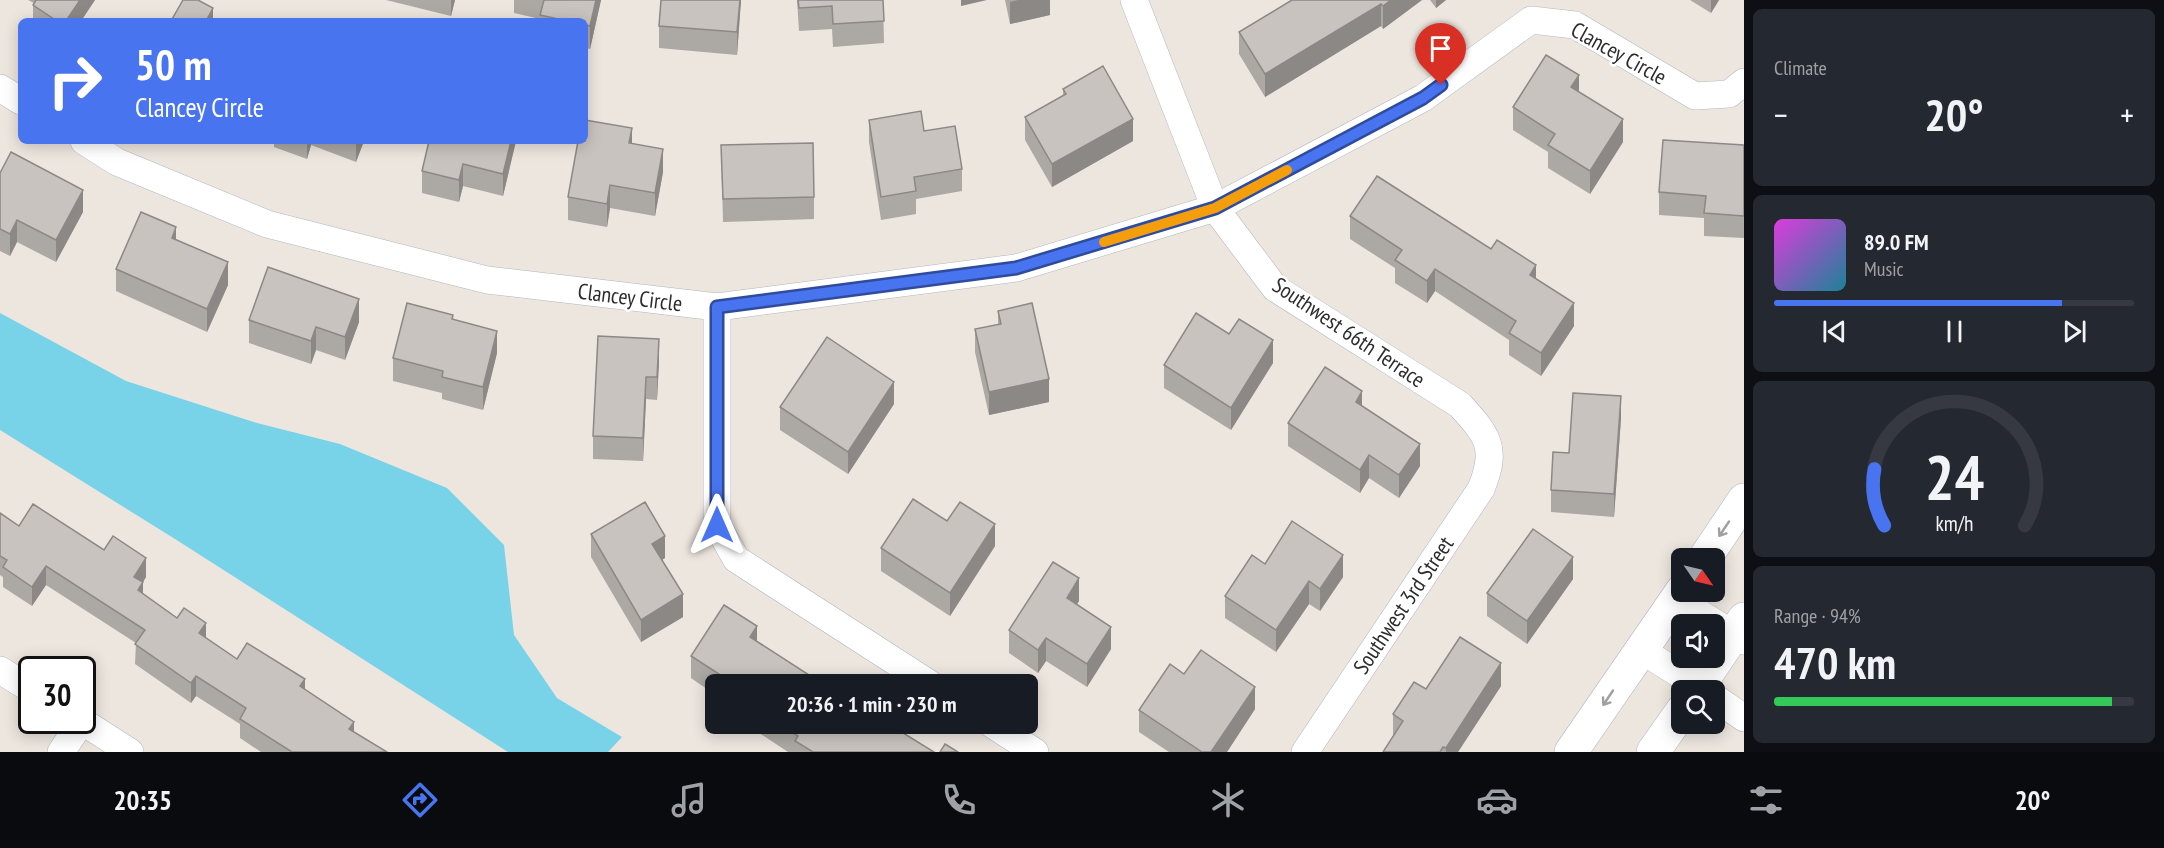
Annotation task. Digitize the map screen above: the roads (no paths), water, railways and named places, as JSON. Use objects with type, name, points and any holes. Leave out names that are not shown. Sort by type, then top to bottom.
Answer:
[{"type":"main road","points":[[1712,548],[1744,500]]},
{"type":"main road","points":[[1572,752],[1675,602]]},
{"type":"main road","points":[[1709,680],[1741,631]]},
{"type":"main road","points":[[1653,752],[1671,730]]},
{"type":"street","name":"Southwest 66th Terrace","points":[[1134,0],[1215,208],[1275,288],[1460,405],[1480,428],[1490,454]]},
{"type":"street","name":"Clancey Circle","points":[[89,144],[117,162],[267,224],[487,280],[717,307],[1016,268],[1215,208],[1423,98],[1530,20],[1575,24],[1695,96],[1736,88]]},
{"type":"street","points":[[0,87],[18,99]]},
{"type":"street","points":[[717,307],[717,525],[736,559],[914,674]]},
{"type":"street","name":"Southwest 3rd Street","points":[[1305,752],[1482,489],[1489,470],[1490,454]]},
{"type":"street","points":[[1692,602],[1741,631]]},
{"type":"street","points":[[1641,650],[1680,680]]},
{"type":"street","points":[[0,670],[18,681]]},
{"type":"street","points":[[1725,708],[1744,718]]},
{"type":"street","points":[[96,730],[130,752]]},
{"type":"street","points":[[61,752],[73,734]]},
{"type":"street","points":[[1007,734],[1035,752]]},
{"type":"water","points":[[0,313],[126,381],[257,423],[340,444],[447,488],[504,545],[514,635],[557,698],[622,737],[608,752],[508,752],[0,430]]}]
